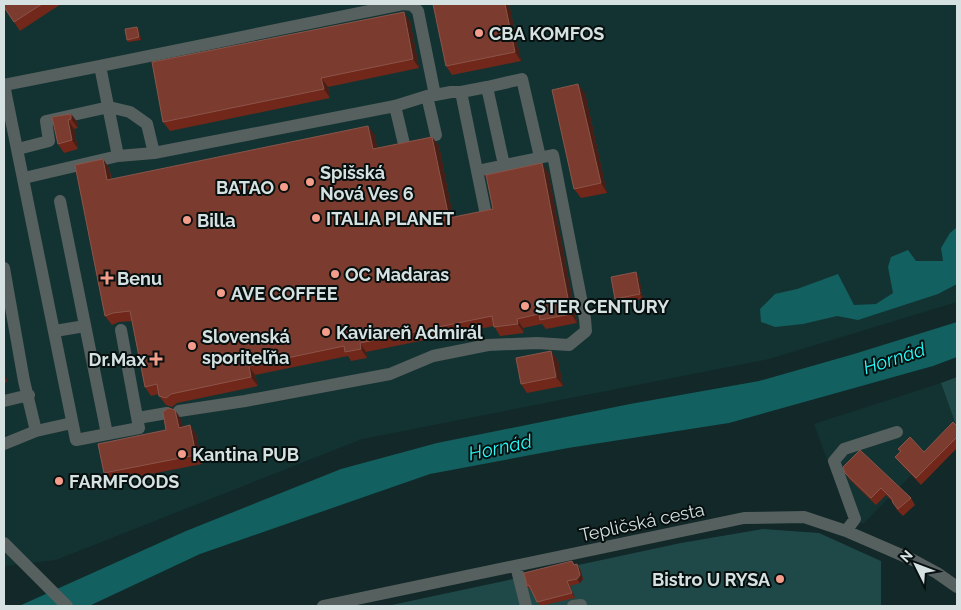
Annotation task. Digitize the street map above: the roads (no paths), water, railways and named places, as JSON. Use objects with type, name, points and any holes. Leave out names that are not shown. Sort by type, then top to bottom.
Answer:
[{"type":"street","points":[[121,330],[139,428],[76,440],[4,85],[394,6],[412,5],[418,11],[436,135]]},
{"type":"street","points":[[100,66],[118,156]]},
{"type":"street","points":[[24,178],[118,156],[154,152],[395,106],[431,96],[461,92],[522,79],[540,157]]},
{"type":"street","points":[[487,87],[504,165]]},
{"type":"street","points":[[461,92],[485,210]]},
{"type":"street","points":[[395,106],[404,144]]},
{"type":"street","points":[[18,149],[48,141],[46,121],[109,107],[130,112],[147,124],[154,152]]},
{"type":"street","points":[[138,418],[245,402],[390,374],[433,356],[488,345],[568,344],[586,331],[553,155],[477,172]]},
{"type":"street","points":[[60,201],[107,434]]},
{"type":"street","points":[[4,268],[24,381],[36,431]]},
{"type":"street","points":[[55,331],[85,326]]},
{"type":"street","points":[[4,401],[29,396]]},
{"type":"street","points":[[4,444],[36,431],[72,423]]},
{"type":"street","points":[[846,531],[855,519],[834,461],[844,449],[897,432]]},
{"type":"street","name":"Tepličská cesta","points":[[322,606],[744,518],[804,517],[846,531],[920,563],[952,583]]},
{"type":"street","points":[[6,549],[68,606]]},
{"type":"street","points":[[516,566],[526,606]]},
{"type":"water","points":[[957,227],[957,284],[938,294],[858,320],[837,316],[803,324],[775,327],[761,322],[760,309],[775,294],[797,289],[838,274],[854,305],[876,304],[893,293],[888,267],[891,257],[908,250],[916,261],[943,261],[941,248],[950,233]]},
{"type":"water","name":"Hornád","points":[[957,322],[957,357],[933,366],[729,423],[568,448],[430,474],[200,554],[89,606],[19,606],[186,531],[341,469],[437,443],[630,404],[759,381]]},
{"type":"place","name":"CBA KOMFOS","points":[[479,33]]},
{"type":"place","name":"Spišská Nová Ves 6","points":[[310,182]]},
{"type":"place","name":"BATAO","points":[[284,187]]},
{"type":"place","name":"ITALIA PLANET","points":[[316,218]]},
{"type":"place","name":"Billa","points":[[187,220]]},
{"type":"place","name":"OC Madaras","points":[[335,274]]},
{"type":"place","name":"Benu","points":[[107,278]]},
{"type":"place","name":"AVE COFFEE","points":[[221,293]]},
{"type":"place","name":"STER CENTURY","points":[[525,306]]},
{"type":"place","name":"Kaviareň Admirál","points":[[326,332]]},
{"type":"place","name":"Slovenská sporiteľňa","points":[[192,346]]},
{"type":"place","name":"Dr.Max","points":[[156,359]]},
{"type":"place","name":"Kantina PUB","points":[[182,454]]},
{"type":"place","name":"FARMFOODS","points":[[59,481]]},
{"type":"place","name":"Bistro U RYSA","points":[[780,579]]}]
